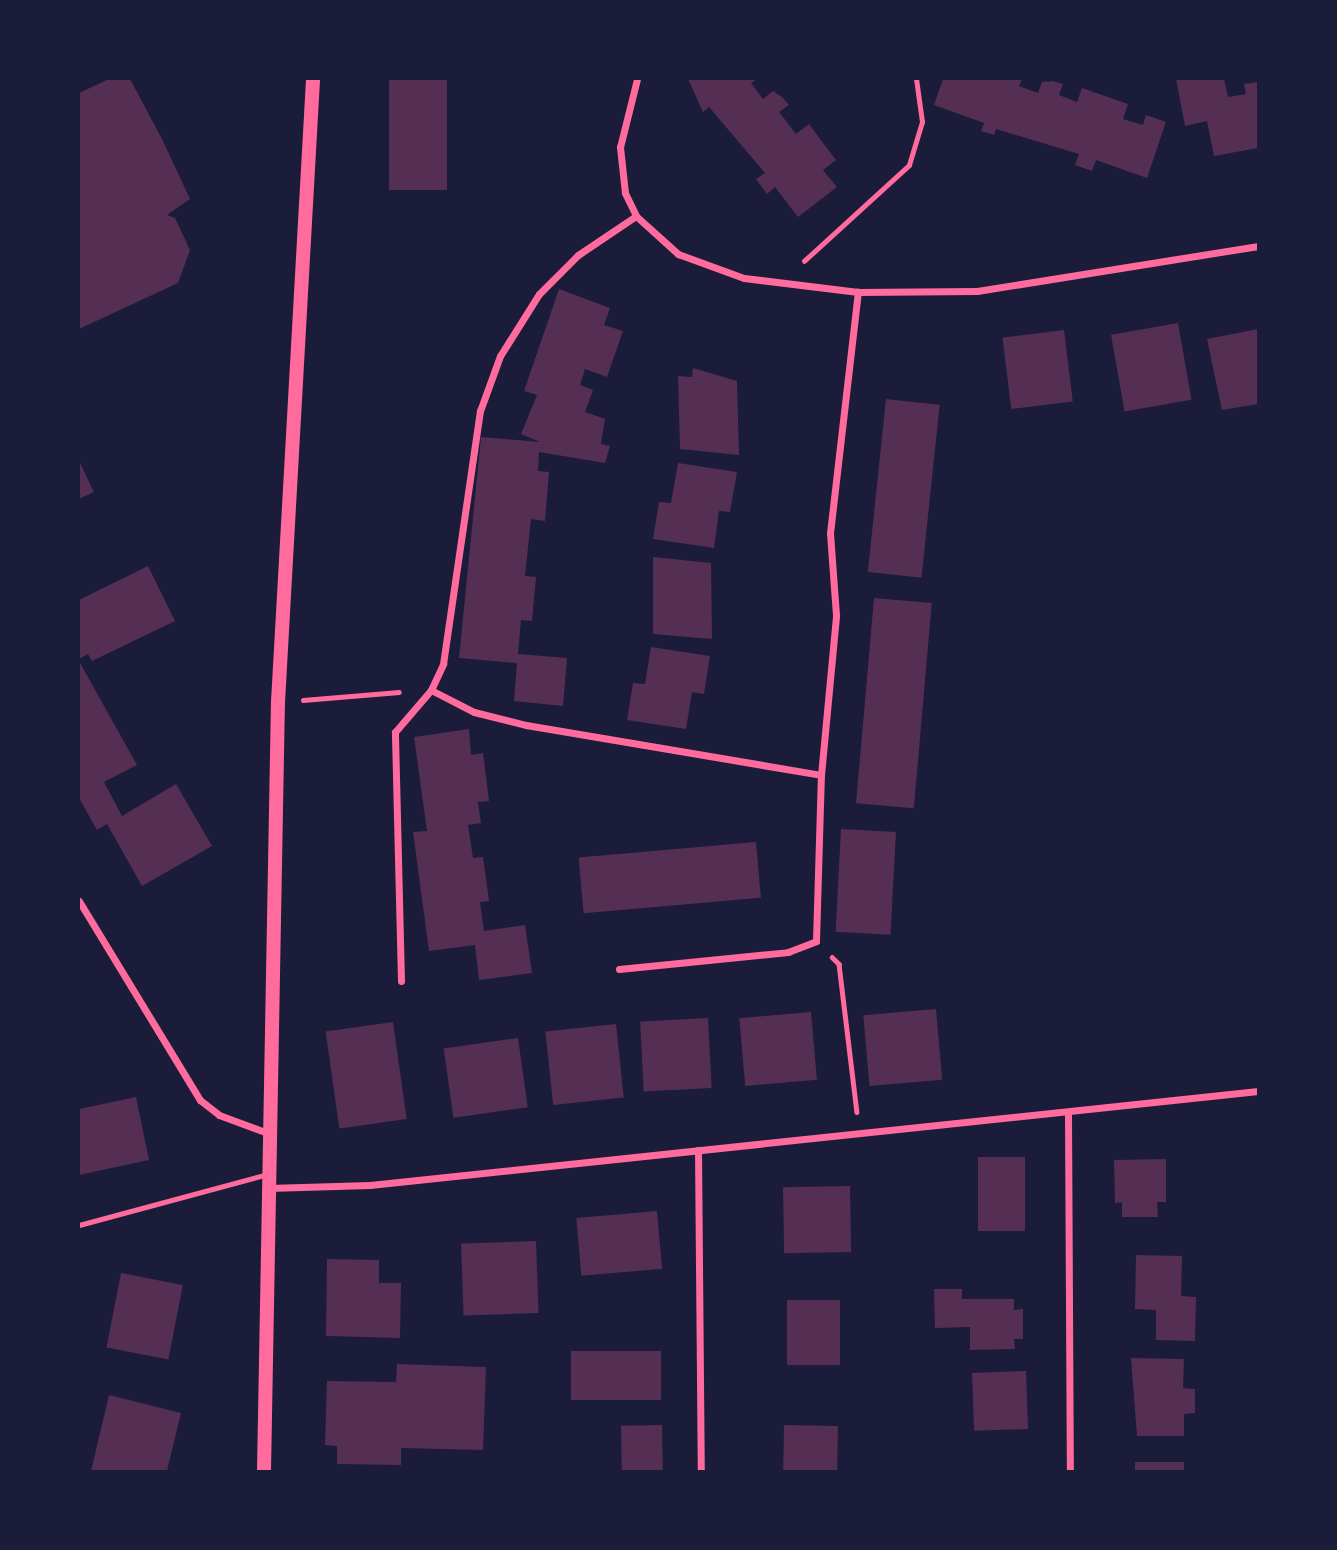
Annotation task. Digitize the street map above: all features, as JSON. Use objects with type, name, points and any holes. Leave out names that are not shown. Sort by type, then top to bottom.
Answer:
[{"type":"main road","points":[[264,1471],[268,1133],[278,702],[313,79]]},
{"type":"street","points":[[637,79],[620,147],[625,193],[636,216],[678,254],[744,278],[858,292],[977,291],[1258,246]]},
{"type":"street","points":[[401,981],[395,732],[431,690],[443,664],[474,431],[492,376],[538,294],[578,255],[636,216]]},
{"type":"street","points":[[619,969],[788,952],[816,941],[821,775],[836,615],[830,533],[858,292]]},
{"type":"street","points":[[431,690],[474,712],[526,725],[821,775]]},
{"type":"street","points":[[79,901],[200,1100],[219,1115],[268,1133]]},
{"type":"street","points":[[268,1181],[370,1185],[1069,1114],[1258,1091]]},
{"type":"street","points":[[1069,1114],[1070,1471]]},
{"type":"street","points":[[698,1150],[701,1471]]},
{"type":"lane","points":[[79,1225],[268,1181]]},
{"type":"path","points":[[799,286],[807,254],[874,203],[909,165],[922,122],[916,79]]},
{"type":"path","points":[[278,702],[431,690]]},
{"type":"path","points":[[816,941],[839,964],[860,1134]]},
{"type":"building","points":[[109,79],[130,79],[162,139],[190,199],[167,215],[175,218],[190,250],[178,283],[79,329],[79,93]]},
{"type":"building","points":[[389,79],[447,79],[447,190],[389,190]]},
{"type":"building","points":[[688,79],[757,79],[751,83],[763,99],[773,91],[782,97],[789,105],[779,112],[796,134],[809,124],[836,160],[823,170],[837,187],[798,217],[775,187],[767,194],[756,179],[765,173],[709,107],[703,112]]},
{"type":"building","points":[[943,79],[1022,79],[1019,86],[1038,93],[1042,82],[1053,81],[1063,84],[1059,95],[1077,102],[1082,88],[1128,104],[1123,119],[1143,125],[1146,115],[1166,122],[1147,178],[1096,160],[1092,171],[1075,165],[1079,154],[996,129],[994,135],[981,131],[984,123],[934,105]]},
{"type":"building","points":[[1176,79],[1224,79],[1228,97],[1246,94],[1244,84],[1258,82],[1258,148],[1214,156],[1207,121],[1185,126]]},
{"type":"building","points":[[559,289],[610,308],[604,325],[623,331],[607,377],[585,369],[580,385],[593,390],[585,412],[605,419],[601,444],[610,446],[605,463],[539,452],[538,471],[549,472],[545,521],[531,519],[525,576],[536,577],[532,621],[521,620],[518,654],[567,658],[563,706],[514,701],[517,663],[459,658],[481,437],[540,442],[521,434],[537,395],[524,391]]},
{"type":"building","points":[[1178,323],[1192,400],[1125,412],[1111,335]]},
{"type":"building","points":[[1258,329],[1258,404],[1222,410],[1207,339]]},
{"type":"building","points":[[1064,330],[1073,401],[1011,409],[1002,338]]},
{"type":"building","points":[[693,368],[737,381],[739,455],[680,449],[678,376],[692,377]]},
{"type":"building","points":[[886,399],[940,405],[922,578],[868,572]]},
{"type":"building","points":[[79,461],[94,492],[79,499]]},
{"type":"building","points":[[678,463],[737,472],[730,512],[719,511],[714,548],[653,539],[659,502],[671,503]]},
{"type":"building","points":[[653,557],[711,563],[712,639],[653,634]]},
{"type":"building","points":[[148,566],[175,621],[92,661],[88,654],[79,659],[79,600]]},
{"type":"building","points":[[874,598],[932,603],[914,808],[856,803]]},
{"type":"building","points":[[651,647],[710,656],[704,694],[692,692],[686,729],[627,720],[633,683],[645,684]]},
{"type":"building","points":[[79,661],[137,765],[104,782],[122,816],[176,784],[212,846],[142,886],[107,824],[97,830],[79,798]]},
{"type":"building","points":[[469,729],[471,755],[483,753],[489,801],[478,802],[481,823],[468,825],[473,858],[483,857],[489,901],[480,902],[484,931],[525,925],[532,973],[479,980],[475,945],[429,951],[413,832],[427,831],[414,737]]},
{"type":"building","points":[[841,829],[896,832],[891,935],[836,932]]},
{"type":"building","points":[[756,842],[761,898],[584,913],[579,858]]},
{"type":"building","points":[[936,1009],[942,1080],[869,1086],[863,1015]]},
{"type":"building","points":[[811,1012],[817,1080],[745,1086],[739,1018]]},
{"type":"building","points":[[708,1018],[712,1088],[644,1091],[640,1022]]},
{"type":"building","points":[[393,1022],[407,1119],[339,1129],[326,1031]]},
{"type":"building","points":[[616,1024],[624,1098],[553,1105],[545,1031]]},
{"type":"building","points":[[518,1038],[528,1107],[453,1118],[444,1048]]},
{"type":"building","points":[[136,1097],[149,1160],[79,1175],[79,1109]]},
{"type":"building","points":[[978,1157],[1025,1157],[1025,1231],[978,1231]]},
{"type":"building","points":[[1166,1159],[1166,1202],[1157,1202],[1158,1217],[1122,1217],[1122,1202],[1115,1203],[1114,1160]]},
{"type":"building","points":[[850,1186],[851,1252],[784,1253],[783,1187]]},
{"type":"building","points":[[657,1211],[662,1269],[581,1276],[576,1218]]},
{"type":"building","points":[[536,1241],[539,1313],[464,1316],[461,1244]]},
{"type":"building","points":[[1136,1255],[1182,1256],[1181,1296],[1196,1297],[1195,1341],[1156,1340],[1156,1310],[1135,1309]]},
{"type":"building","points":[[327,1259],[379,1260],[379,1283],[401,1283],[400,1338],[326,1336]]},
{"type":"building","points":[[121,1273],[183,1285],[168,1360],[106,1348]]},
{"type":"building","points":[[934,1289],[962,1289],[962,1299],[1014,1299],[1014,1310],[1023,1309],[1023,1339],[1014,1339],[1015,1349],[970,1350],[970,1327],[935,1328]]},
{"type":"building","points":[[787,1300],[840,1300],[840,1365],[787,1365]]},
{"type":"building","points":[[571,1351],[661,1351],[661,1400],[571,1400]]},
{"type":"building","points":[[1131,1358],[1184,1359],[1183,1388],[1195,1389],[1195,1413],[1184,1414],[1184,1436],[1137,1436]]},
{"type":"building","points":[[397,1364],[486,1367],[483,1450],[401,1448],[401,1465],[337,1464],[337,1446],[325,1445],[327,1381],[396,1382]]},
{"type":"building","points":[[1026,1371],[1028,1429],[974,1431],[972,1373]]},
{"type":"building","points":[[109,1395],[181,1413],[167,1471],[91,1471]]},
{"type":"building","points":[[662,1425],[663,1470],[622,1471],[621,1426]]},
{"type":"building","points":[[784,1425],[838,1426],[837,1471],[783,1471]]},
{"type":"building","points":[[1135,1462],[1184,1462],[1184,1471],[1135,1471]]}]
